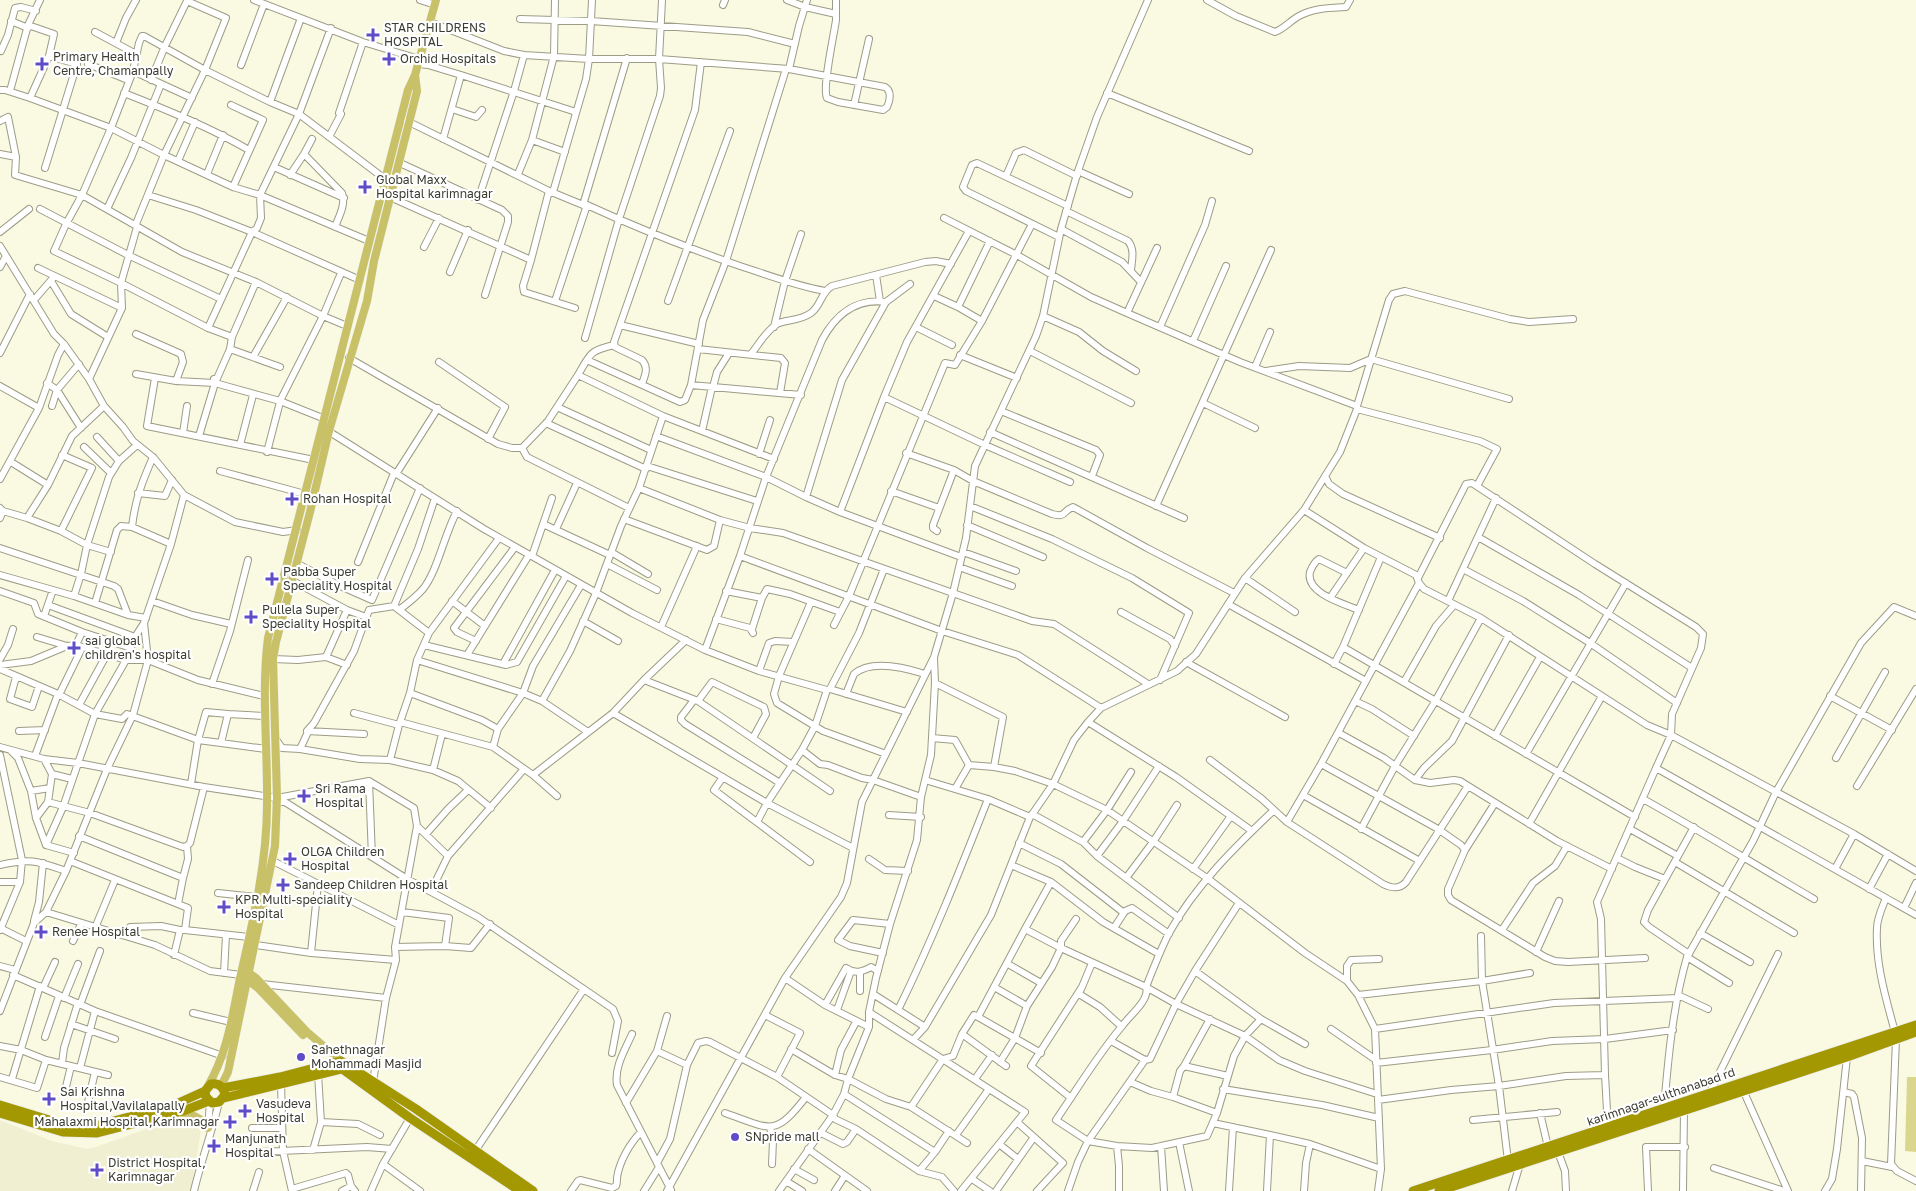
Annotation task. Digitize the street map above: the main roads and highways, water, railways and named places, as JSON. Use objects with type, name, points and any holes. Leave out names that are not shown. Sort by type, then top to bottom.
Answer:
[{"type":"highway","name":"karimnagar-sulthanabad rd","points":[[1417,1190],[1509,1164],[1548,1147],[1710,1092],[1896,1035],[1916,1025]]},
{"type":"highway","points":[[1439,1191],[1463,1187],[1509,1164],[1520,1164],[1558,1152],[1848,1057],[1896,1035],[1916,1032]]},
{"type":"highway","points":[[206,1089],[206,1097],[218,1096],[318,1074],[342,1065]]},
{"type":"highway","points":[[342,1065],[410,1118],[533,1191]]},
{"type":"highway","points":[[0,1113],[63,1132],[83,1133],[112,1130],[179,1112],[218,1096],[342,1065],[416,1109],[520,1191]]},
{"type":"highway","points":[[0,1106],[69,1126],[91,1127],[174,1105],[215,1084],[218,1096]]},
{"type":"main road","points":[[206,1089],[223,1056],[230,1022],[256,945],[273,861],[277,800],[273,659],[325,430],[324,419],[386,179],[405,120],[417,91],[415,75],[435,3]]},
{"type":"main road","points":[[218,1096],[228,1072],[265,844],[268,796],[264,696],[268,638],[314,460],[367,301],[374,261],[400,163],[405,120]]},
{"type":"main road","points":[[245,974],[262,984],[307,1032],[342,1065]]},
{"type":"main road","points":[[245,974],[304,1036],[342,1065]]},
{"type":"main road","points":[[179,1112],[199,1118],[206,1123],[208,1128]]},
{"type":"place","name":"STAR CHILDRENS HOSPITAL","points":[[373,35]]},
{"type":"place","name":"Orchid Hospitals","points":[[389,59]]},
{"type":"place","name":"Primary Health Centre, Chamanpally","points":[[42,64]]},
{"type":"place","name":"Global Maxx Hospital karimnagar","points":[[365,187]]},
{"type":"place","name":"Rohan Hospital","points":[[292,499]]},
{"type":"place","name":"Pabba Super Speciality Hospital","points":[[272,579]]},
{"type":"place","name":"Pullela Super Speciality Hospital","points":[[251,617]]},
{"type":"place","name":"sai global children's hospital","points":[[74,648]]},
{"type":"place","name":"Sri Rama Hospital","points":[[304,796]]},
{"type":"place","name":"OLGA Children Hospital","points":[[290,859]]},
{"type":"place","name":"Sandeep Children Hospital","points":[[283,885]]},
{"type":"place","name":"KPR Multi-speciality Hospital","points":[[224,907]]},
{"type":"place","name":"Renee Hospital","points":[[41,932]]},
{"type":"place","name":"Sahethnagar Mohammadi Masjid","points":[[301,1057]]},
{"type":"place","name":"Sai Krishna Hospital,Vavilalapally","points":[[49,1099]]},
{"type":"place","name":"Vasudeva Hospital","points":[[245,1111]]},
{"type":"place","name":"Mahalaxmi Hospital,Karimnagar","points":[[230,1122]]},
{"type":"place","name":"SNpride mall","points":[[735,1137]]},
{"type":"place","name":"Manjunath Hospital","points":[[214,1146]]},
{"type":"place","name":"District Hospital, Karimnagar","points":[[97,1170]]}]
